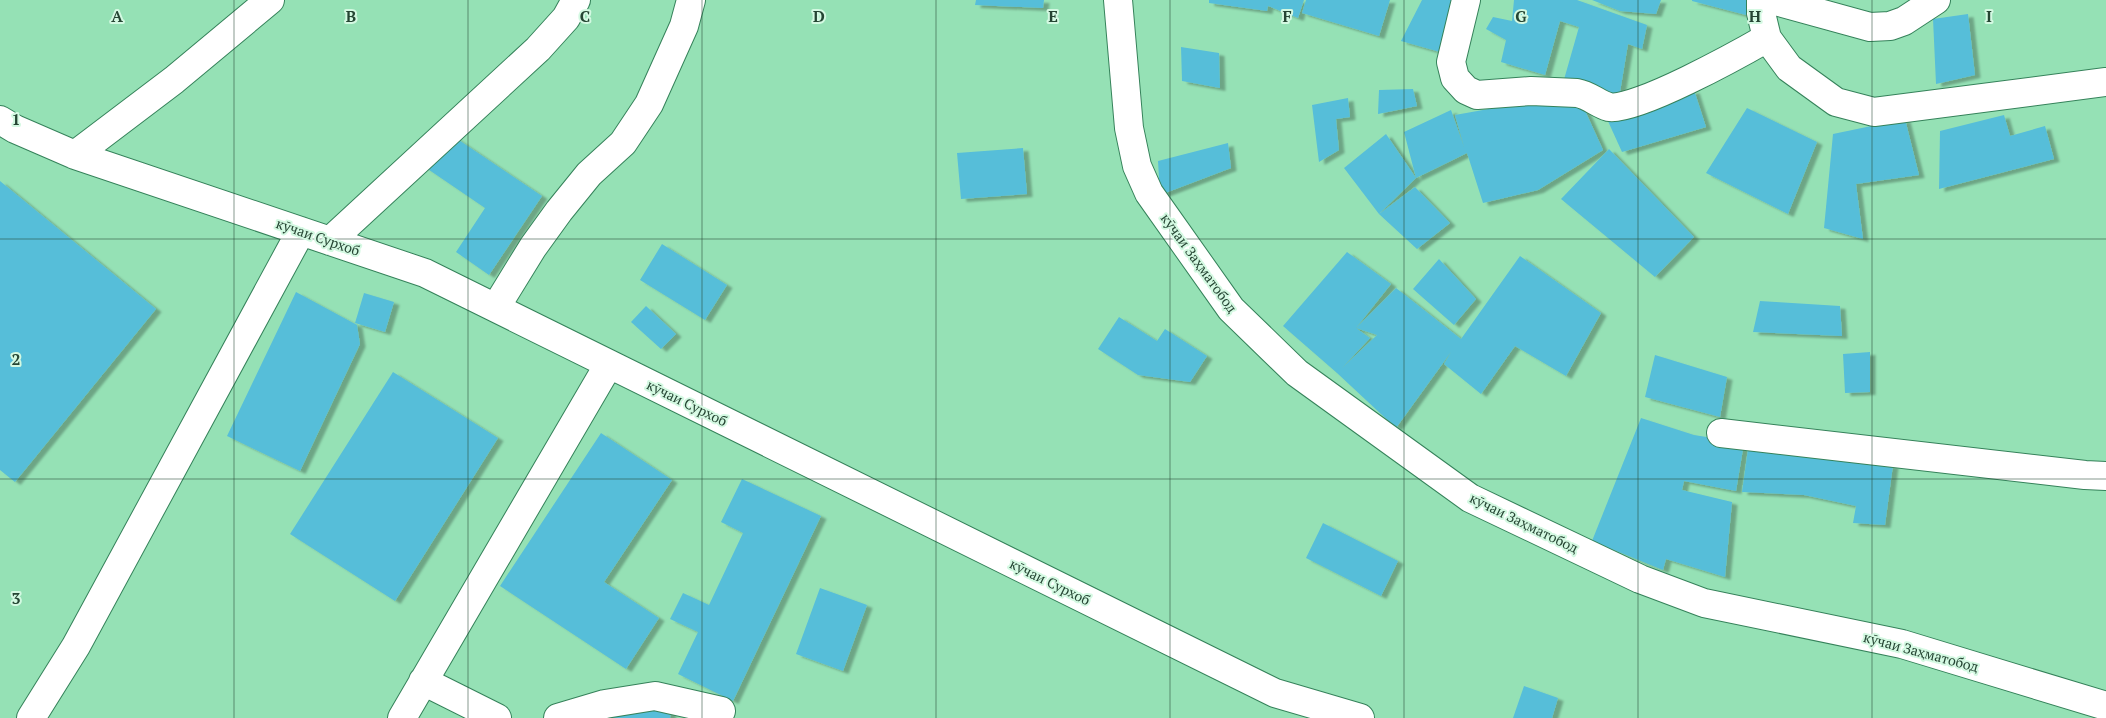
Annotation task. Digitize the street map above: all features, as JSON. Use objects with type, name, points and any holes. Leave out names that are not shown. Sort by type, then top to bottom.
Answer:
[{"type":"street","points":[[75,155],[174,80],[270,0]]},
{"type":"street","points":[[330,241],[538,49],[566,18],[576,0]]},
{"type":"street","points":[[496,307],[533,247],[559,211],[589,174],[623,143],[649,104],[684,26],[691,0]]},
{"type":"street","name":"кӯчаи Заҳматобод","points":[[1118,0],[1129,128],[1137,166],[1149,193],[1231,309],[1297,373],[1454,487],[1470,498],[1631,574],[1704,603],[1902,644],[2106,706]]},
{"type":"street","points":[[1466,0],[1451,62],[1455,78],[1466,90],[1477,95],[1530,91],[1577,93],[1585,94],[1608,106],[1616,107],[1634,102],[1697,77],[1767,38]]},
{"type":"street","points":[[1761,0],[1761,13],[1767,38],[1789,68],[1836,102],[1874,112],[2106,82]]},
{"type":"street","points":[[1772,0],[1870,28],[1890,26],[1904,21],[1936,0]]},
{"type":"street","name":"кӯчаи Сурхоб","points":[[0,120],[15,129],[75,155],[425,273],[1275,693],[1360,718]]},
{"type":"street","points":[[31,718],[76,646],[301,231]]},
{"type":"street","points":[[402,718],[609,364]]},
{"type":"street","points":[[1721,433],[2106,476]]},
{"type":"street","points":[[423,681],[498,718]]},
{"type":"street","points":[[558,718],[605,704],[655,696],[721,711]]},
{"type":"building","points":[[976,0],[1044,0],[1043,8],[975,5]]},
{"type":"building","points":[[1209,0],[1304,0],[1298,18],[1268,6],[1267,11],[1209,3]]},
{"type":"building","points":[[1306,0],[1390,0],[1379,36],[1302,13]]},
{"type":"building","points":[[1422,0],[1462,0],[1440,52],[1401,41]]},
{"type":"building","points":[[1514,0],[1577,0],[1647,25],[1642,49],[1628,44],[1619,98],[1563,83],[1579,27],[1560,21],[1545,75],[1501,62],[1506,40],[1486,29],[1493,17],[1512,21]]},
{"type":"building","points":[[1592,0],[1661,0],[1656,14],[1620,11]]},
{"type":"building","points":[[1747,0],[1746,15],[1692,1]]},
{"type":"building","points":[[1968,14],[1975,75],[1936,84],[1933,19]]},
{"type":"building","points":[[1181,47],[1219,53],[1220,88],[1182,81]]},
{"type":"building","points":[[1413,89],[1417,106],[1378,114],[1379,90]]},
{"type":"building","points":[[1694,90],[1706,127],[1622,152],[1607,119]]},
{"type":"building","points":[[1577,93],[1603,150],[1538,190],[1483,203],[1467,153],[1416,178],[1404,132],[1451,110],[1464,147],[1455,115]]},
{"type":"building","points":[[1348,98],[1350,117],[1336,119],[1339,150],[1319,162],[1312,105]]},
{"type":"building","points":[[1747,108],[1817,142],[1788,214],[1706,173]]},
{"type":"building","points":[[2004,115],[2010,136],[2045,126],[2054,159],[1939,189],[1940,131]]},
{"type":"building","points":[[1905,119],[1919,175],[1856,184],[1863,239],[1824,228],[1833,134]]},
{"type":"building","points":[[438,126],[542,196],[489,275],[456,252],[485,208],[416,161]]},
{"type":"building","points":[[1386,134],[1416,178],[1379,214],[1344,168]]},
{"type":"building","points":[[1228,143],[1231,168],[1160,195],[1158,161]]},
{"type":"building","points":[[1023,148],[1027,194],[961,199],[957,153]]},
{"type":"building","points":[[1609,149],[1694,237],[1655,277],[1561,199]]},
{"type":"building","points":[[0,181],[156,309],[15,482],[0,470]]},
{"type":"building","points":[[1415,187],[1450,223],[1417,249],[1379,214]]},
{"type":"building","points":[[662,244],[727,285],[705,320],[640,280]]},
{"type":"building","points":[[1347,252],[1391,284],[1356,328],[1396,288],[1461,339],[1520,256],[1601,313],[1566,376],[1515,346],[1481,394],[1444,364],[1451,352],[1396,428],[1283,326]],"holes":[[[1356,328],[1377,335],[1342,368],[1370,338]]]},
{"type":"building","points":[[1439,259],[1476,299],[1454,325],[1413,289]]},
{"type":"building","points":[[296,292],[357,325],[360,344],[300,471],[227,436]]},
{"type":"building","points":[[364,293],[394,302],[385,332],[355,323]]},
{"type":"building","points":[[1760,301],[1840,306],[1842,336],[1753,332]]},
{"type":"building","points":[[646,306],[676,334],[661,349],[631,322]]},
{"type":"building","points":[[1119,317],[1157,341],[1165,329],[1207,356],[1190,382],[1138,375],[1098,349]]},
{"type":"building","points":[[1870,352],[1870,392],[1845,393],[1843,354]]},
{"type":"building","points":[[1655,355],[1727,377],[1720,417],[1645,397]]},
{"type":"building","points":[[393,372],[498,438],[395,601],[290,534]]},
{"type":"building","points":[[1641,418],[1694,435],[1744,443],[1736,491],[1684,481],[1682,490],[1732,502],[1725,577],[1666,559],[1663,570],[1592,541]]},
{"type":"building","points":[[601,433],[672,480],[604,582],[659,618],[626,669],[500,586]]},
{"type":"building","points":[[1748,449],[1893,465],[1885,525],[1853,523],[1856,506],[1804,495],[1742,492]]},
{"type":"building","points":[[742,479],[821,516],[733,701],[678,674],[698,632],[670,619],[683,593],[709,605],[743,533],[721,522]]},
{"type":"building","points":[[1323,523],[1398,561],[1381,596],[1306,558]]},
{"type":"building","points":[[820,588],[867,605],[843,671],[796,654]]},
{"type":"building","points":[[1524,686],[1558,698],[1552,718],[1513,718]]},
{"type":"building","points":[[612,710],[671,711],[670,718],[612,718]]}]
